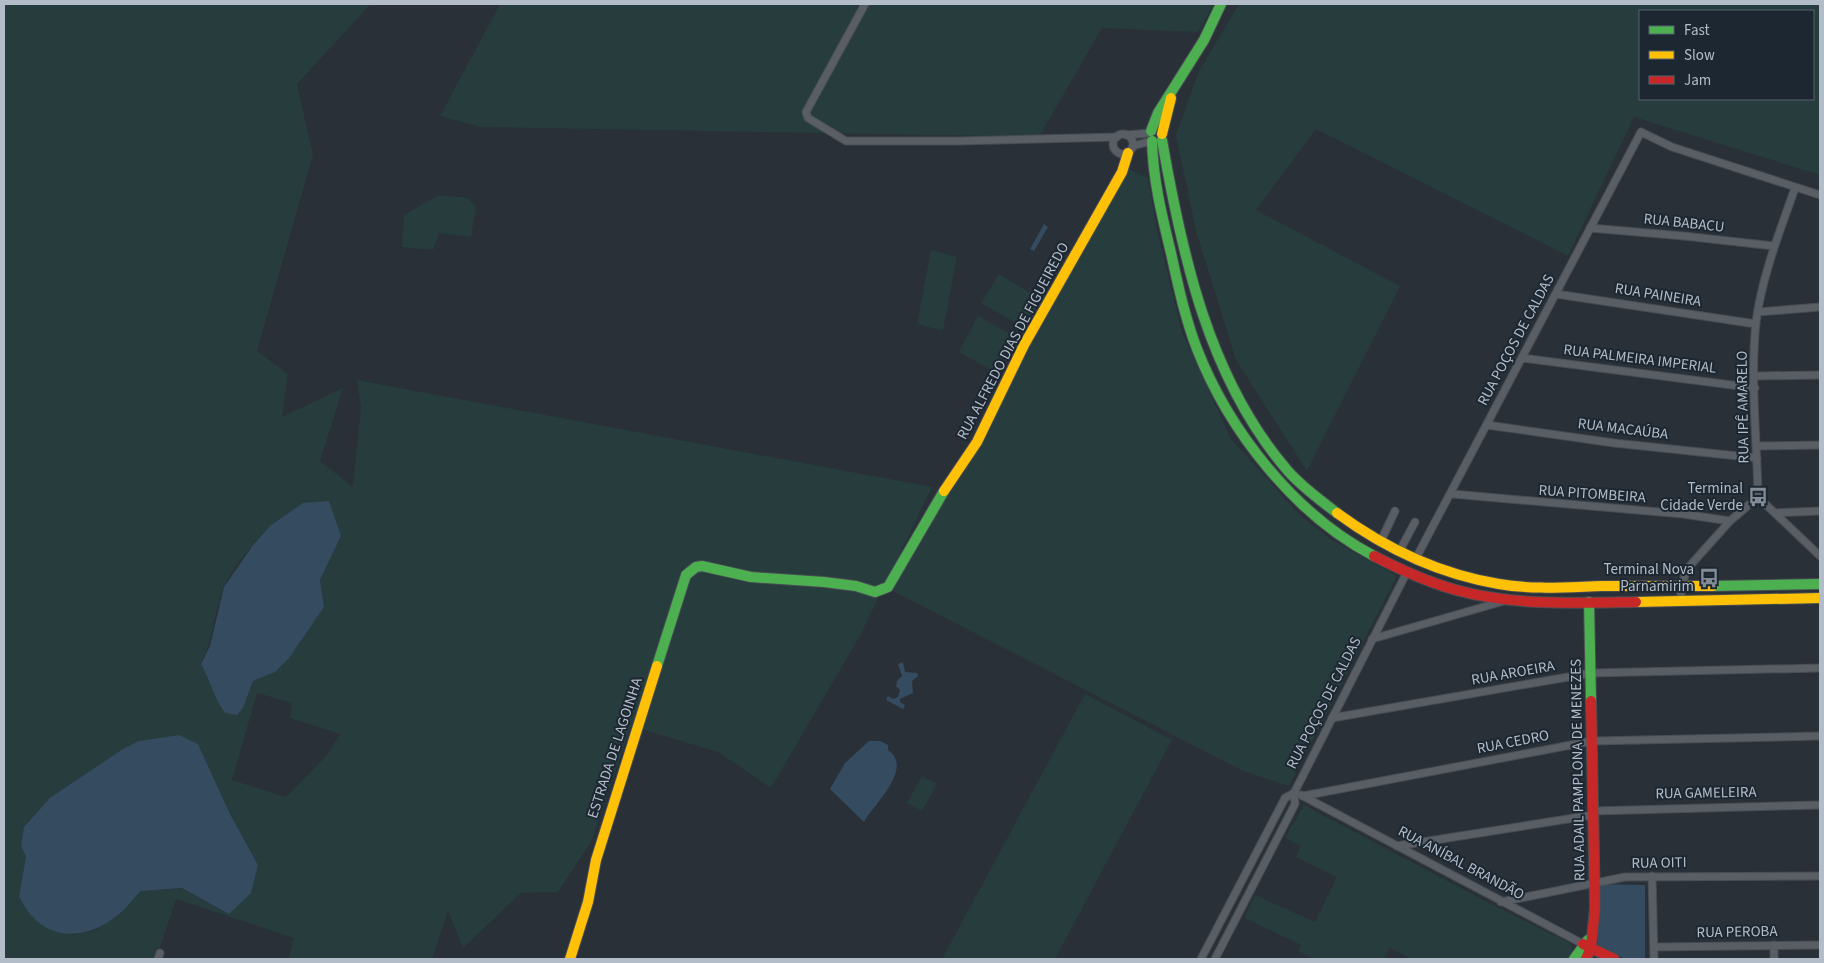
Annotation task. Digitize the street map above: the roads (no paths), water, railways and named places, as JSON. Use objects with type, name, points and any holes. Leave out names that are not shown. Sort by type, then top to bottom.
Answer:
[{"type":"main road","points":[[1221,4],[1204,40],[1174,84],[1155,137],[1156,191],[1179,289],[1202,362],[1241,432],[1272,474],[1344,538],[1406,572],[1452,589],[1507,600],[1589,602],[1820,598]]},
{"type":"main road","points":[[1155,137],[1176,219],[1202,307],[1229,381],[1264,440],[1288,471],[1306,489],[1352,525],[1416,560],[1458,576],[1502,584],[1536,587],[1681,587],[1820,584]]},
{"type":"main road","name":"RUA ALFREDO DIAS DE FIGUEIREDO","points":[[712,568],[751,577],[856,586],[875,592],[888,587],[930,513],[977,442],[1024,346],[1122,172],[1131,150]]},
{"type":"main road","points":[[1332,529],[1340,525],[1342,517]]},
{"type":"main road","points":[[1344,538],[1345,530],[1352,525]]},
{"type":"main road","name":"ESTRADA DE LAGOINHA","points":[[570,959],[588,902],[596,860],[684,578],[689,571],[696,567],[712,568]]},
{"type":"main road","name":"RUA ADAIL PAMPLONA DE MENEZES","points":[[1586,959],[1594,920],[1595,883],[1589,602]]},
{"type":"main road","name":"RUA ADAIL PAMPLONA DE MENEZES","points":[[1574,959],[1588,943]]},
{"type":"main road","name":"RUA ANÍBAL BRANDÃO","points":[[1588,943],[1614,959]]},
{"type":"street","points":[[865,4],[806,112],[808,118],[846,141],[1155,137]]},
{"type":"street","name":"RUA POÇOS DE CALDAS","points":[[1416,560],[1641,132],[1672,147],[1795,188]]},
{"type":"street","points":[[1120,136],[1114,149],[1120,154],[1155,137]]},
{"type":"street","points":[[1120,136],[1131,138],[1131,150]]},
{"type":"street","points":[[1795,188],[1820,195]]},
{"type":"street","name":"RUA IPÊ AMARELO","points":[[1758,497],[1755,388],[1756,324],[1774,246],[1795,188]]},
{"type":"street","name":"RUA BABACU","points":[[1590,228],[1774,246]]},
{"type":"street","name":"RUA PAINEIRA","points":[[1556,294],[1756,324]]},
{"type":"street","points":[[1758,312],[1820,307]]},
{"type":"street","name":"RUA PALMEIRA IMPERIAL","points":[[1522,358],[1755,388]]},
{"type":"street","points":[[1755,376],[1820,375]]},
{"type":"street","name":"RUA MACAÚBA","points":[[1487,425],[1614,443],[1757,458]]},
{"type":"street","points":[[1757,446],[1820,445]]},
{"type":"street","name":"RUA PITOMBEIRA","points":[[1452,494],[1682,514],[1730,521]]},
{"type":"street","points":[[1681,601],[1681,587],[1687,569],[1730,521],[1758,497],[1820,556]]},
{"type":"street","points":[[1380,542],[1395,511]]},
{"type":"street","points":[[1776,513],[1820,511]]},
{"type":"street","points":[[1399,552],[1415,522]]},
{"type":"street","name":"RUA POÇOS DE CALDAS","points":[[1215,959],[1295,804],[1294,793],[1406,572]]},
{"type":"street","points":[[1372,639],[1507,600]]},
{"type":"street","name":"RUA AROEIRA","points":[[1332,718],[1591,673],[1820,668]]},
{"type":"street","name":"RUA CEDRO","points":[[1303,796],[1592,742],[1820,736]]},
{"type":"street","name":"RUA POÇOS DE CALDAS","points":[[1201,959],[1285,798],[1294,793]]},
{"type":"street","name":"RUA ANÍBAL BRANDÃO","points":[[1294,793],[1303,796],[1501,902],[1588,943]]},
{"type":"street","name":"RUA GAMELEIRA","points":[[1397,846],[1593,813],[1820,805]]},
{"type":"street","points":[[1652,876],[1654,959]]},
{"type":"street","name":"RUA OITI","points":[[1501,902],[1614,878],[1652,876],[1820,876]]},
{"type":"street","points":[[1774,945],[1774,959]]},
{"type":"street","name":"RUA PEROBA","points":[[1654,947],[1820,945]]},
{"type":"water","points":[[1044,224],[1048,227],[1034,251],[1030,249]]},
{"type":"water","points":[[329,501],[341,536],[320,580],[324,607],[289,658],[275,672],[253,681],[243,708],[237,715],[225,713],[201,664],[210,646],[224,587],[253,545],[270,526],[303,503]]},
{"type":"water","points":[[903,662],[905,672],[917,673],[918,676],[912,681],[913,693],[900,699],[900,702],[905,705],[903,709],[886,700],[888,696],[893,699],[898,697],[900,690],[896,686],[897,681],[902,676],[898,664]]},
{"type":"water","points":[[179,735],[198,744],[230,814],[258,865],[251,893],[229,914],[182,888],[141,891],[120,913],[107,923],[86,932],[63,933],[41,925],[30,914],[19,897],[26,856],[21,846],[24,827],[50,798],[123,749],[139,741]]},
{"type":"water","points":[[869,741],[880,741],[888,745],[888,750],[895,757],[897,766],[890,786],[864,822],[830,789],[845,763]]},
{"type":"water","points":[[1597,884],[1645,885],[1645,959],[1625,959],[1598,946]]},
{"type":"place","name":"Terminal Cidade Verde","points":[[1758,497]]},
{"type":"place","name":"Terminal Nova Parnamirim","points":[[1709,578]]}]
